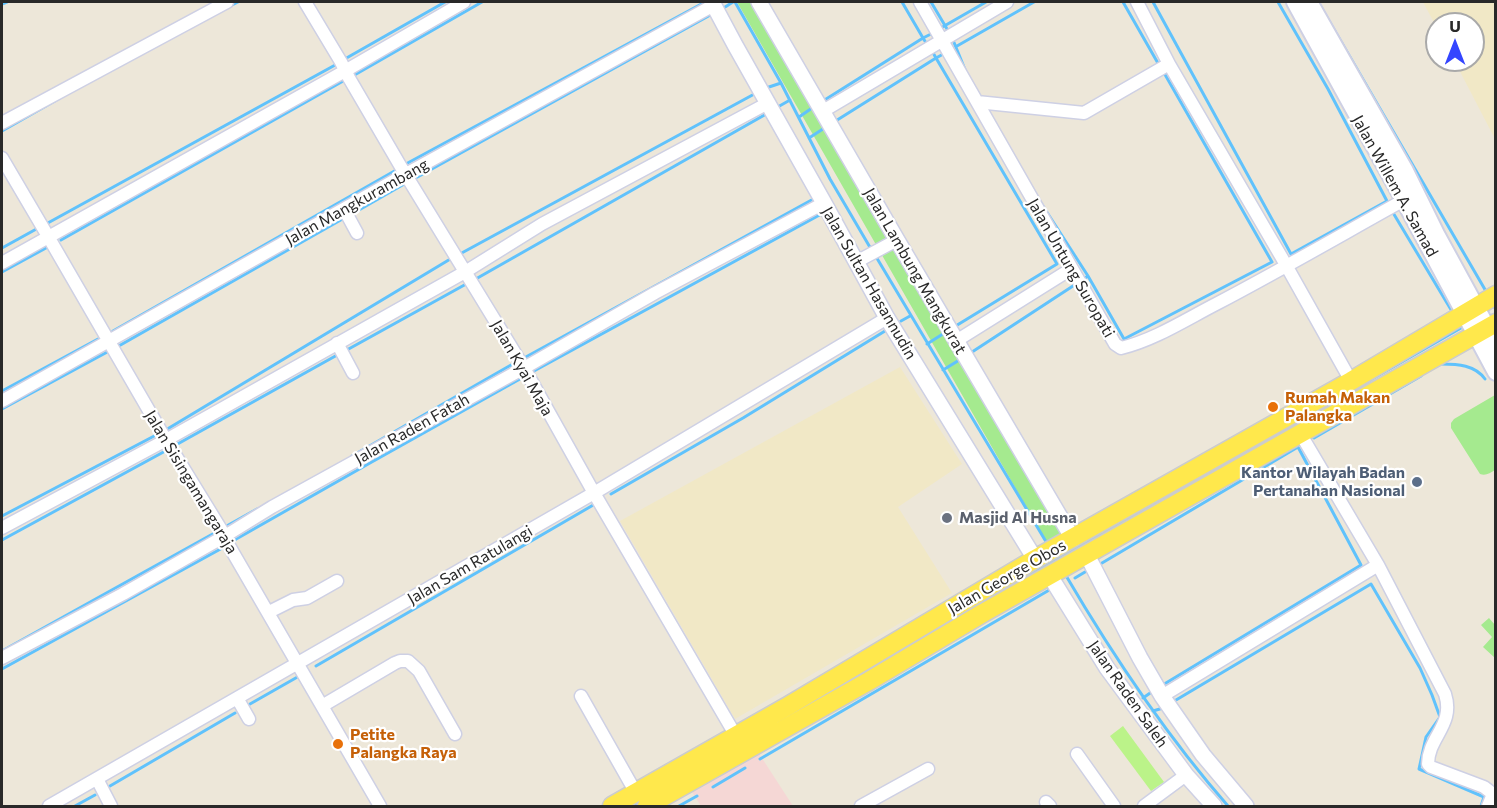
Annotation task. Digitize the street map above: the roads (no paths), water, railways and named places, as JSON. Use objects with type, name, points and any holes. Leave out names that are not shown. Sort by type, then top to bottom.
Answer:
[{"type":"main road","name":"Jalan Willem A. Samad","points":[[1294,2],[1330,53],[1405,171],[1470,310]]},
{"type":"main road","name":"Jalan Willem A. Samad","points":[[1309,2],[1330,53],[1404,200],[1470,310],[1488,332],[1496,372]]},
{"type":"main road","name":"Jalan George Obos","points":[[642,800],[735,736],[1035,560],[1351,381],[1496,295]]},
{"type":"main road","name":"Jalan George Obos","points":[[612,807],[642,800],[869,681],[928,645],[1054,582],[1087,555],[1196,492],[1488,332]]},
{"type":"main road","points":[[1184,475],[1196,492]]},
{"type":"main road","points":[[918,628],[928,645]]},
{"type":"street","points":[[2,123],[227,2]]},
{"type":"street","name":"Jalan Kyai Maja","points":[[305,2],[524,368],[735,736]]},
{"type":"street","points":[[2,263],[464,2]]},
{"type":"street","name":"Jalan Lambung Mangkurat","points":[[759,2],[823,111],[892,243],[956,341],[1073,539]]},
{"type":"street","points":[[920,2],[977,102],[1084,113],[1169,64]]},
{"type":"street","points":[[823,111],[1007,2]]},
{"type":"street","points":[[1137,2],[1169,64],[1351,381]]},
{"type":"street","name":"Jalan Sultan Hasannudin","points":[[713,3],[887,318],[1035,560]]},
{"type":"street","name":"Jalan Mangkurambang","points":[[2,401],[713,3]]},
{"type":"street","name":"Jalan Untung Suropati","points":[[977,102],[1071,269],[1115,344],[1121,348],[1159,333],[1287,267],[1404,200]]},
{"type":"street","points":[[2,528],[166,440],[465,272],[542,224],[768,103]]},
{"type":"street","name":"Jalan Sisingamangaraja","points":[[2,158],[166,440],[225,536],[380,807]]},
{"type":"street","name":"Jalan Raden Fatah","points":[[2,658],[123,594],[272,507],[655,293],[824,203]]},
{"type":"street","points":[[344,209],[357,233]]},
{"type":"street","points":[[856,262],[892,243]]},
{"type":"street","points":[[956,341],[1071,269]]},
{"type":"street","name":"Jalan Sam Ratulangi","points":[[49,806],[594,493],[887,318]]},
{"type":"street","points":[[337,343],[353,373]]},
{"type":"street","points":[[1300,433],[1378,566],[1447,700],[1446,718],[1429,752],[1428,764],[1494,792],[1488,807]]},
{"type":"street","points":[[1087,555],[1162,696],[1203,755],[1246,807]]},
{"type":"street","points":[[1162,696],[1378,566]]},
{"type":"street","points":[[269,612],[293,600],[306,598],[337,581]]},
{"type":"street","name":"Jalan Raden Saleh","points":[[1054,582],[1107,668],[1186,775],[1214,807]]},
{"type":"street","points":[[322,706],[395,663],[408,661],[419,671],[455,734]]},
{"type":"street","points":[[581,696],[642,800]]},
{"type":"street","points":[[237,698],[249,719]]},
{"type":"street","points":[[1077,754],[1114,807]]},
{"type":"street","points":[[861,807],[928,769]]},
{"type":"street","points":[[1145,806],[1186,775]]},
{"type":"street","points":[[97,779],[111,807]]},
{"type":"waterway","points":[[2,4],[7,2]]},
{"type":"waterway","points":[[230,6],[238,2]]},
{"type":"waterway","points":[[343,60],[445,2]]},
{"type":"waterway","points":[[351,77],[482,2]]},
{"type":"waterway","points":[[404,165],[705,2]]},
{"type":"waterway","points":[[722,9],[733,2]]},
{"type":"waterway","points":[[735,2],[781,83],[830,179],[871,249]]},
{"type":"waterway","points":[[823,101],[923,38],[902,2]]},
{"type":"waterway","points":[[931,2],[950,34]]},
{"type":"waterway","points":[[939,29],[986,2]]},
{"type":"waterway","points":[[957,46],[1034,2]]},
{"type":"waterway","points":[[1123,2],[1159,65]]},
{"type":"waterway","points":[[1153,2],[1291,254],[1387,201]]},
{"type":"waterway","points":[[1278,2],[1328,89],[1388,203]]},
{"type":"waterway","points":[[1318,2],[1487,293]]},
{"type":"waterway","points":[[412,180],[714,13]]},
{"type":"waterway","points":[[928,46],[923,38],[933,33]]},
{"type":"waterway","points":[[953,40],[966,72]]},
{"type":"waterway","points":[[932,51],[936,58],[947,52]]},
{"type":"waterway","points":[[834,122],[936,58],[1057,264],[954,327]]},
{"type":"waterway","points":[[46,224],[337,64]]},
{"type":"waterway","points":[[1082,280],[1088,276],[1124,339],[1272,262],[1163,71]]},
{"type":"waterway","points":[[61,240],[345,80]]},
{"type":"waterway","points":[[766,88],[781,83]]},
{"type":"waterway","points":[[458,255],[758,92]]},
{"type":"waterway","points":[[2,131],[60,98]]},
{"type":"waterway","points":[[776,108],[790,100]]},
{"type":"waterway","points":[[799,117],[815,106]]},
{"type":"waterway","points":[[474,280],[768,113]]},
{"type":"waterway","points":[[809,138],[826,127]]},
{"type":"waterway","points":[[113,331],[398,169]]},
{"type":"waterway","points":[[352,214],[406,183]]},
{"type":"waterway","points":[[524,358],[817,197]]},
{"type":"waterway","points":[[1039,200],[1088,276]]},
{"type":"waterway","points":[[1392,211],[1453,313]]},
{"type":"waterway","points":[[534,371],[825,212]]},
{"type":"waterway","points":[[117,347],[346,217]]},
{"type":"waterway","points":[[2,248],[40,227]]},
{"type":"waterway","points":[[2,272],[46,248]]},
{"type":"waterway","points":[[875,255],[1048,545]]},
{"type":"waterway","points":[[164,431],[452,258]]},
{"type":"waterway","points":[[345,351],[468,283]]},
{"type":"waterway","points":[[969,354],[1076,284]]},
{"type":"waterway","points":[[901,321],[910,316]]},
{"type":"waterway","points":[[1360,386],[1461,328]]},
{"type":"waterway","points":[[611,494],[743,418],[885,331]]},
{"type":"waterway","points":[[927,344],[946,332]]},
{"type":"waterway","points":[[2,391],[98,339]]},
{"type":"waterway","points":[[2,409],[111,350]]},
{"type":"waterway","points":[[174,446],[339,354]]},
{"type":"waterway","points":[[943,370],[961,359]]},
{"type":"waterway","points":[[1441,364],[1471,368],[1485,379]]},
{"type":"waterway","points":[[352,456],[511,365]]},
{"type":"waterway","points":[[1314,438],[1421,376]]},
{"type":"waterway","points":[[231,542],[520,379]]},
{"type":"waterway","points":[[899,650],[1349,392]]},
{"type":"waterway","points":[[2,516],[158,434]]},
{"type":"waterway","points":[[1102,563],[1298,447],[1361,565],[1161,686]]},
{"type":"waterway","points":[[2,540],[169,449]]},
{"type":"waterway","points":[[316,666],[595,504]]},
{"type":"waterway","points":[[223,528],[257,509]]},
{"type":"waterway","points":[[2,651],[218,531]]},
{"type":"waterway","points":[[2,669],[226,546]]},
{"type":"waterway","points":[[1075,578],[1085,572]]},
{"type":"waterway","points":[[1065,574],[1141,694],[1228,806]]},
{"type":"waterway","points":[[1171,703],[1371,584],[1420,668],[1440,717],[1426,737],[1419,769],[1484,797],[1481,806]]},
{"type":"waterway","points":[[760,759],[1051,589]]},
{"type":"waterway","points":[[250,704],[301,675]]},
{"type":"waterway","points":[[1143,698],[1153,691]]},
{"type":"waterway","points":[[1153,711],[1163,708]]},
{"type":"waterway","points":[[110,786],[235,713]]},
{"type":"waterway","points":[[713,787],[745,768]]},
{"type":"waterway","points":[[75,806],[95,795]]},
{"type":"waterway","points":[[679,806],[697,796]]},
{"type":"waterway","points":[[631,806],[642,800]]},
{"type":"place","name":"Rumah Makan Palangka","points":[[1273,407]]},
{"type":"place","name":"Kantor Wilayah Badan Pertanahan Nasional","points":[[1417,482]]},
{"type":"place","name":"Masjid Al Husna","points":[[947,518]]},
{"type":"place","name":"Petite Palangka Raya","points":[[338,744]]}]
